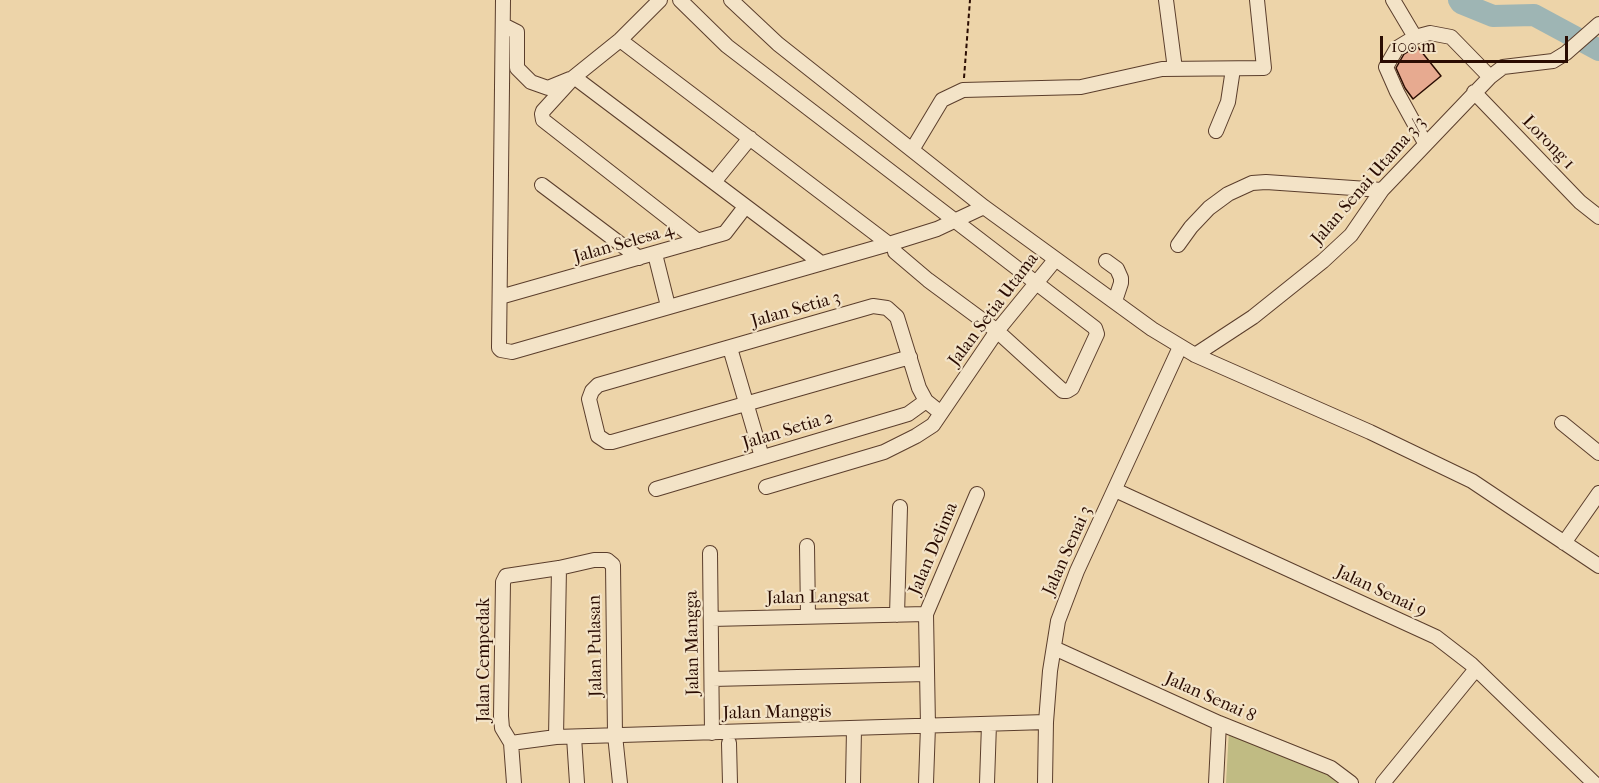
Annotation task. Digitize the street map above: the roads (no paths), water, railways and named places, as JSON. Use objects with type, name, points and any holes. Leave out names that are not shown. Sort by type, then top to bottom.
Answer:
[{"type":"street","points":[[503,0],[499,348],[505,352],[512,352],[821,263],[892,248],[984,207]]},
{"type":"street","points":[[660,0],[620,40],[574,77],[543,111],[543,120],[698,241]]},
{"type":"street","points":[[620,40],[750,138],[892,248],[928,280],[997,331],[1063,391],[1072,388],[1097,334],[1095,328],[727,46],[680,0]]},
{"type":"street","points":[[731,0],[778,44],[984,207],[1152,329],[1195,355],[1370,432],[1472,481],[1599,566]]},
{"type":"street","points":[[1166,0],[1175,69]]},
{"type":"street","points":[[912,150],[942,100],[963,90],[1081,87],[1162,69],[1264,68],[1257,0]]},
{"type":"street","points":[[1393,0],[1415,37]]},
{"type":"street","points":[[503,25],[517,32],[517,68],[531,82],[548,88],[574,77]]},
{"type":"street","name":"Jalan Senai Utama 3/3","points":[[1195,355],[1253,317],[1323,261],[1351,235],[1382,190],[1490,77],[1503,67],[1553,61],[1596,27]]},
{"type":"street","points":[[1425,143],[1386,67],[1397,48],[1415,37],[1430,33],[1451,37],[1490,77]]},
{"type":"street","points":[[1216,131],[1228,102],[1233,69]]},
{"type":"street","points":[[574,77],[821,263]]},
{"type":"street","name":"Lorong 1","points":[[1474,92],[1580,202],[1599,217]]},
{"type":"street","points":[[714,182],[750,138]]},
{"type":"street","points":[[1178,245],[1209,208],[1228,194],[1252,183],[1275,182],[1382,190]]},
{"type":"street","points":[[542,185],[639,258]]},
{"type":"street","name":"Jalan Selesa 4","points":[[500,297],[725,233],[745,207]]},
{"type":"street","points":[[655,254],[668,306]]},
{"type":"street","name":"Jalan Setia Utama","points":[[766,487],[884,452],[916,436],[933,424],[997,331],[1055,260]]},
{"type":"street","points":[[1106,261],[1117,269],[1121,278],[1115,301]]},
{"type":"street","name":"Jalan Setia 3","points":[[746,404],[607,442],[598,436],[589,399],[592,391],[598,385],[873,306],[887,308],[897,317],[926,401]]},
{"type":"street","name":"Jalan Senai 3","points":[[1045,783],[1046,722],[1058,621],[1077,571],[1180,347]]},
{"type":"street","points":[[730,348],[762,457]]},
{"type":"street","points":[[746,404],[910,357]]},
{"type":"street","points":[[926,401],[941,413]]},
{"type":"street","name":"Jalan Setia 2","points":[[656,489],[908,414],[926,401]]},
{"type":"street","points":[[1562,423],[1599,453]]},
{"type":"street","name":"Jalan Senai 9","points":[[1115,490],[1436,637],[1476,669],[1594,783]]},
{"type":"street","points":[[1564,543],[1599,493]]},
{"type":"street","name":"Jalan Delima","points":[[926,783],[928,726],[926,614],[977,495]]},
{"type":"street","points":[[897,615],[900,507]]},
{"type":"street","points":[[807,546],[808,616]]},
{"type":"street","name":"Jalan Mangga","points":[[710,553],[712,733]]},
{"type":"street","name":"Jalan Pulasan","points":[[559,568],[594,560],[607,560],[613,565],[615,735],[620,783]]},
{"type":"street","points":[[556,737],[559,568]]},
{"type":"street","name":"Jalan Cempedak","points":[[514,783],[510,742],[502,728],[501,716],[503,582],[506,576],[559,568]]},
{"type":"street","name":"Jalan Langsat","points":[[711,619],[926,614]]},
{"type":"street","name":"Jalan Senai 8","points":[[1054,648],[1219,723],[1331,768],[1351,783]]},
{"type":"street","points":[[1383,783],[1476,669]]},
{"type":"street","points":[[712,679],[927,674]]},
{"type":"street","name":"Jalan Manggis","points":[[510,742],[556,737],[1046,722]]},
{"type":"street","points":[[1216,783],[1219,723]]},
{"type":"street","points":[[987,783],[989,724]]},
{"type":"street","points":[[853,783],[854,729]]},
{"type":"street","points":[[574,737],[577,783]]},
{"type":"street","points":[[729,743],[730,783]]},
{"type":"waterway","points":[[1459,0],[1461,3],[1493,16],[1534,15],[1599,50]]}]
